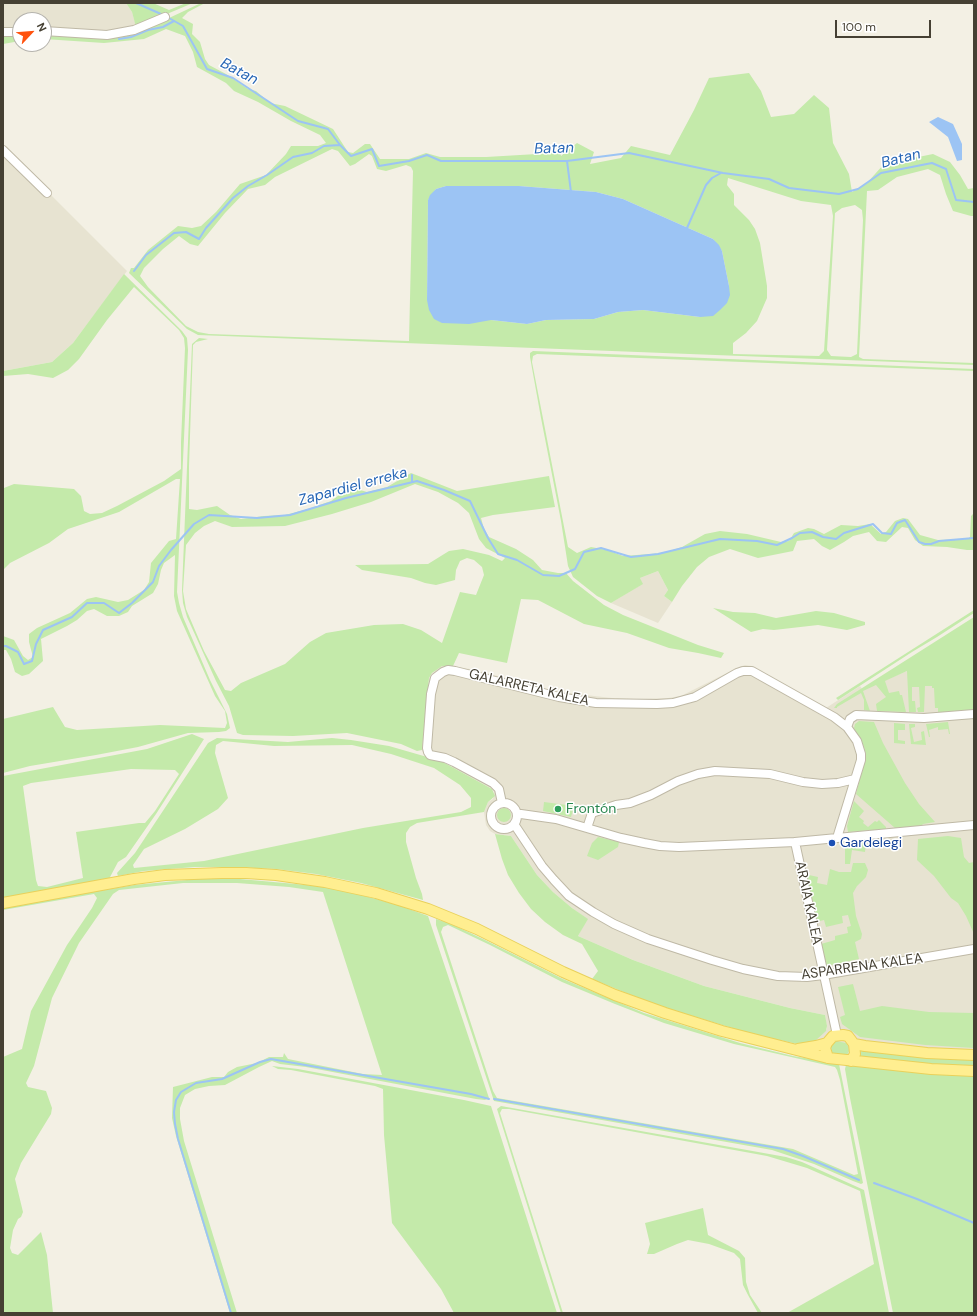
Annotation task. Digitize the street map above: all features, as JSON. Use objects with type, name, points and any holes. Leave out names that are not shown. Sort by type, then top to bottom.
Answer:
[{"type":"main road","points":[[3,903],[134,879],[165,875],[222,873],[276,875],[325,882],[376,893],[428,909],[478,929],[562,972],[615,995],[665,1014],[722,1031],[828,1058],[931,1069],[974,1071]]},
{"type":"main road","points":[[796,1050],[827,1042],[837,1035],[848,1036],[854,1044],[855,1054],[851,1061]]},
{"type":"main road","points":[[827,1042],[825,1048],[828,1058]]},
{"type":"main road","points":[[854,1044],[898,1050],[974,1055]]},
{"type":"street","points":[[52,32],[107,35],[134,30],[165,18]]},
{"type":"street","points":[[5,155],[47,193]]},
{"type":"street","name":"GALARRETA KALEA","points":[[502,803],[499,789],[493,783],[454,762],[430,754],[426,748],[433,683],[438,674],[448,670],[559,696],[596,703],[657,704],[673,703],[690,698],[737,673],[752,671],[822,710],[847,726],[857,741],[861,754],[861,760],[837,838]]},
{"type":"street","points":[[847,726],[850,719],[856,715],[924,718],[974,714]]},
{"type":"street","points":[[587,828],[592,813],[616,805],[630,803],[651,795],[678,781],[715,770],[770,774],[803,782],[822,784],[838,783],[855,779]]},
{"type":"street","points":[[502,803],[512,806],[516,810],[517,815],[514,824],[503,829],[492,820],[494,809],[497,805],[502,803]]},
{"type":"street","points":[[517,815],[522,814],[556,819],[621,838],[660,846],[679,847],[795,842],[974,825]]},
{"type":"street","name":"ASPARRENA KALEA","points":[[514,824],[542,866],[554,880],[570,896],[593,912],[614,924],[648,939],[743,969],[778,976],[807,977],[974,949]]},
{"type":"street","name":"ARAIA KALEA","points":[[795,842],[837,1035]]},
{"type":"shaded area","points":[[3,3],[126,3],[132,12],[138,32],[117,36],[92,38],[52,34],[52,12],[12,12],[12,34],[3,34]]},
{"type":"shaded area","points":[[3,147],[127,271],[73,343],[52,362],[3,371]]},
{"type":"shaded area","points":[[658,571],[668,590],[664,596],[672,602],[658,623],[611,603],[642,584],[640,578]]},
{"type":"shaded area","points":[[448,665],[475,670],[559,692],[636,699],[681,696],[745,665],[752,666],[826,708],[860,686],[863,690],[907,671],[932,682],[938,696],[939,712],[974,710],[974,1076],[933,1074],[846,1065],[811,1059],[810,1043],[827,1029],[825,1015],[790,1008],[704,986],[633,960],[578,936],[587,919],[553,892],[537,875],[511,836],[495,834],[490,831],[486,825],[484,812],[488,802],[493,799],[494,792],[492,789],[441,761],[425,757],[422,750],[429,678],[437,668]]},
{"type":"green space","points":[[126,3],[153,3],[169,10],[186,3],[193,3],[136,27],[132,12]]},
{"type":"green space","points":[[201,3],[205,3],[188,12],[182,18],[193,24],[192,34],[200,42],[205,59],[209,65],[226,74],[248,89],[256,91],[270,103],[285,106],[333,129],[348,152],[353,153],[365,144],[370,144],[380,159],[409,159],[426,153],[440,157],[486,157],[554,153],[560,150],[561,156],[577,143],[594,152],[590,164],[621,158],[631,146],[670,155],[709,78],[749,73],[761,91],[771,117],[794,114],[814,95],[829,108],[833,143],[849,174],[852,192],[866,184],[884,164],[933,154],[950,162],[968,189],[974,188],[974,216],[953,211],[940,175],[928,169],[897,177],[878,190],[867,191],[859,357],[863,359],[974,363],[974,365],[198,335],[187,329],[129,273],[131,268],[134,268],[148,250],[178,226],[192,228],[201,226],[216,212],[240,184],[266,175],[286,154],[291,146],[318,146],[326,143],[320,135],[234,91],[226,83],[197,67],[193,52],[185,36],[166,29],[144,39],[104,43],[52,40],[52,34],[92,38],[117,36],[152,26]],"holes":[[[332,149],[338,151],[350,166],[369,154],[372,156],[377,169],[386,171],[406,165],[411,167],[413,171],[409,341],[209,334],[198,332],[186,326],[148,287],[140,276],[144,268],[163,249],[179,236],[190,244],[198,246],[225,213],[248,189],[265,185],[275,177]],[[728,178],[801,201],[831,205],[833,216],[824,351],[819,356],[733,354],[733,343],[746,333],[757,321],[767,298],[767,286],[760,243],[755,229],[749,220],[734,205],[734,194],[727,185]],[[446,186],[519,186],[596,192],[623,199],[713,239],[722,251],[729,286],[700,317],[643,310],[618,312],[594,319],[546,320],[527,324],[491,320],[427,300],[428,200],[436,189]],[[855,205],[862,210],[863,220],[857,354],[851,357],[831,356],[827,350],[835,213],[842,208]]]},
{"type":"green space","points":[[3,34],[12,34],[12,42],[3,44]]},
{"type":"green space","points":[[124,274],[182,331],[187,338],[188,350],[177,592],[183,617],[210,680],[227,714],[230,728],[226,731],[219,732],[188,733],[138,747],[30,766],[3,773],[3,719],[53,707],[65,727],[77,730],[160,725],[225,728],[227,723],[225,711],[215,696],[177,611],[174,596],[175,555],[164,563],[158,584],[153,593],[132,606],[128,612],[119,616],[107,616],[94,609],[87,611],[77,620],[41,639],[43,661],[29,674],[22,676],[15,672],[11,659],[6,650],[3,650],[3,636],[14,640],[23,656],[28,660],[33,657],[29,642],[29,634],[37,628],[70,613],[87,599],[96,597],[118,602],[128,600],[144,590],[149,582],[151,563],[169,541],[176,539],[180,479],[176,479],[119,512],[68,529],[49,543],[10,563],[3,570],[4,488],[14,484],[74,489],[81,496],[84,511],[90,514],[102,513],[164,481],[181,469],[185,348],[184,338],[179,330],[134,287],[107,320],[79,359],[68,370],[53,378],[28,374],[3,376],[3,371],[52,362],[73,343]]},
{"type":"green space","points":[[199,338],[208,339],[196,342],[193,345],[189,509],[197,510],[217,506],[230,515],[241,519],[285,515],[331,501],[350,487],[367,492],[387,487],[411,473],[457,491],[549,476],[555,507],[493,515],[481,518],[484,529],[489,537],[516,549],[533,560],[542,570],[566,573],[573,581],[604,605],[623,615],[698,645],[724,653],[721,658],[669,648],[627,633],[584,624],[538,600],[521,599],[507,663],[459,653],[453,666],[442,666],[432,673],[429,678],[422,750],[417,751],[401,744],[347,733],[293,736],[243,735],[237,733],[229,706],[187,617],[183,603],[182,590],[192,344]],"holes":[[[415,484],[438,492],[458,503],[469,513],[479,539],[486,548],[505,558],[502,561],[489,555],[463,549],[449,551],[428,564],[355,565],[362,570],[411,578],[436,585],[455,580],[456,570],[460,561],[467,558],[474,560],[482,567],[484,575],[476,595],[460,592],[442,643],[421,630],[403,624],[374,625],[326,633],[310,642],[285,664],[241,683],[231,691],[225,690],[204,651],[186,609],[183,591],[186,545],[195,533],[204,526],[215,521],[232,527],[285,526],[371,502]]]},
{"type":"green space","points":[[533,351],[974,369],[974,371],[537,354],[533,356],[532,362],[568,547],[577,553],[591,547],[607,550],[623,556],[663,553],[682,547],[705,534],[720,531],[747,534],[781,542],[789,541],[794,533],[808,528],[824,534],[841,525],[858,526],[870,524],[881,534],[886,532],[895,521],[903,518],[908,519],[920,535],[938,540],[968,539],[970,537],[971,516],[974,513],[974,550],[923,546],[915,540],[908,528],[902,527],[886,542],[877,541],[869,532],[853,536],[830,550],[822,546],[814,539],[797,541],[793,551],[758,558],[730,549],[709,557],[697,567],[672,602],[664,596],[668,590],[658,571],[640,578],[643,584],[611,603],[597,596],[573,577],[568,566],[530,357],[530,353]]},
{"type":"green space","points":[[713,608],[733,612],[755,613],[776,618],[816,611],[834,613],[865,622],[865,625],[847,630],[818,625],[774,630],[763,629],[751,632]]},
{"type":"green space","points":[[974,610],[974,613],[937,637],[838,700],[836,698]]},
{"type":"green space","points":[[974,617],[974,710],[938,713],[938,708],[935,708],[934,688],[932,688],[932,686],[925,686],[924,712],[918,712],[917,708],[920,707],[919,687],[912,687],[912,701],[915,701],[916,712],[909,712],[907,671],[885,681],[889,693],[899,691],[900,695],[902,695],[906,712],[877,711],[876,704],[886,697],[876,685],[863,691],[870,711],[864,710],[864,700],[861,693],[837,708],[834,708],[837,704]]},
{"type":"green space","points":[[859,721],[874,722],[883,743],[905,783],[919,804],[935,822],[923,824],[921,826],[895,828],[856,794],[866,755],[864,747],[854,728],[855,724]]},
{"type":"green space","points":[[948,722],[950,734],[948,729],[938,730],[938,727],[929,730],[929,737],[926,724]]},
{"type":"green space","points":[[894,723],[905,724],[905,730],[898,730],[898,740],[905,741],[905,744],[894,743]]},
{"type":"green space","points":[[909,724],[915,724],[915,727],[911,728],[914,742],[922,740],[921,732],[924,731],[926,745],[911,744]]},
{"type":"green space","points":[[192,734],[204,739],[156,814],[126,857],[118,862],[109,879],[3,898],[3,776],[147,749]],"holes":[[[131,769],[175,770],[179,774],[155,811],[145,823],[76,832],[83,878],[47,887],[38,886],[23,786],[31,783]]]},
{"type":"green space","points":[[217,738],[288,742],[332,738],[389,746],[441,761],[492,789],[495,796],[488,802],[484,812],[417,823],[410,827],[406,833],[406,842],[423,900],[361,883],[316,874],[276,869],[195,867],[144,871],[118,876],[117,873],[135,853],[208,743]],"holes":[[[223,741],[274,746],[352,745],[391,754],[434,768],[460,785],[471,798],[471,807],[461,812],[363,828],[204,861],[134,868],[133,865],[144,849],[185,829],[218,809],[228,798],[215,753],[216,745]]]},
{"type":"green space","points":[[854,801],[864,811],[859,817],[864,821],[863,823],[868,827],[875,821],[877,822],[879,820],[886,827],[886,829],[848,832],[847,826]]},
{"type":"green space","name":"Frontón","points":[[544,802],[574,806],[571,817],[543,811]]},
{"type":"green space","points":[[501,808],[507,808],[511,812],[511,818],[507,822],[501,822],[497,818],[497,812]]},
{"type":"green space","points":[[495,834],[511,836],[537,875],[553,892],[588,919],[578,936],[633,960],[704,986],[790,1008],[825,1015],[827,1026],[826,1031],[815,1041],[802,1045],[752,1034],[669,1009],[592,979],[598,971],[582,944],[563,935],[545,922],[531,909],[519,893],[508,875]]},
{"type":"green space","points":[[948,836],[961,838],[964,857],[969,863],[974,862],[974,934],[958,903],[951,898],[934,876],[917,860],[918,839]]},
{"type":"green space","points":[[598,837],[619,842],[618,847],[598,860],[587,856],[592,843]]},
{"type":"green space","points":[[866,841],[865,852],[852,850],[850,864],[845,864],[845,844]]},
{"type":"green space","points":[[853,863],[865,863],[868,870],[866,877],[857,886],[853,893],[856,916],[862,934],[861,939],[855,942],[859,959],[826,966],[821,944],[835,940],[835,936],[848,933],[847,927],[851,926],[848,915],[842,916],[843,923],[826,927],[824,920],[816,922],[805,877],[809,875],[818,877],[817,883],[827,885],[830,869],[839,872],[851,872]]},
{"type":"green space","points":[[208,878],[240,879],[318,886],[354,893],[398,905],[428,916],[489,1098],[485,1100],[476,1099],[306,1067],[280,1064],[272,1061],[225,1085],[195,1089],[185,1095],[180,1108],[180,1119],[184,1141],[237,1313],[230,1313],[176,1136],[172,1118],[173,1087],[212,1077],[224,1077],[228,1072],[237,1067],[257,1063],[269,1057],[283,1057],[284,1053],[288,1059],[363,1074],[382,1075],[323,892],[289,887],[237,883],[183,883],[119,890],[113,894],[79,943],[52,998],[34,1066],[26,1083],[28,1087],[46,1091],[52,1108],[51,1114],[21,1163],[15,1179],[23,1212],[13,1230],[10,1248],[12,1253],[18,1255],[41,1232],[47,1255],[53,1313],[3,1313],[3,1057],[22,1049],[31,1011],[67,945],[97,898],[94,894],[3,910],[3,907],[134,885]]},
{"type":"green space","points":[[436,919],[449,923],[563,979],[644,1013],[740,1043],[793,1056],[839,1064],[863,1183],[861,1184],[814,1164],[772,1150],[494,1101],[436,925]],"holes":[[[448,925],[562,982],[664,1023],[734,1044],[835,1067],[840,1080],[858,1174],[854,1175],[793,1149],[497,1098],[493,1091],[441,932],[443,927]]]},
{"type":"green space","points":[[853,984],[860,1011],[882,1006],[929,1012],[974,1013],[974,1048],[925,1045],[860,1037],[842,1024],[840,1017],[845,1015],[838,987]]},
{"type":"green space","points":[[836,1041],[846,1043],[848,1046],[849,1051],[846,1057],[832,1055],[831,1047]]},
{"type":"green space","points":[[861,1049],[974,1059],[974,1067],[943,1066],[860,1057]]},
{"type":"green space","points":[[846,1065],[933,1074],[974,1076],[974,1313],[893,1313],[850,1098],[845,1069]]},
{"type":"green space","points":[[272,1066],[298,1069],[491,1106],[557,1313],[454,1313],[441,1289],[392,1223],[384,1135],[383,1089],[375,1086],[291,1070],[278,1069]]},
{"type":"green space","points":[[501,1106],[786,1157],[802,1162],[864,1190],[889,1313],[787,1313],[874,1264],[860,1191],[807,1168],[767,1156],[509,1109],[502,1109],[500,1113],[563,1313],[561,1313],[497,1109]]},
{"type":"green space","points":[[703,1208],[708,1235],[739,1251],[745,1258],[746,1282],[750,1295],[762,1313],[758,1313],[743,1285],[740,1259],[734,1253],[709,1244],[688,1240],[654,1254],[647,1254],[650,1244],[645,1223]]},
{"type":"water","points":[[938,117],[953,124],[962,144],[962,160],[957,161],[948,137],[929,122]]},
{"type":"water","points":[[446,186],[519,186],[596,192],[623,199],[713,239],[719,245],[722,251],[729,286],[730,295],[727,303],[713,316],[700,317],[643,310],[618,312],[594,319],[546,320],[527,324],[491,320],[469,324],[442,323],[434,319],[429,310],[427,300],[428,200],[430,195],[436,189]]},
{"type":"waterway","name":"Batan","points":[[136,3],[161,14]]},
{"type":"waterway","name":"Batan","points":[[169,18],[183,26],[207,69],[233,78],[298,121],[328,129],[340,145],[351,156],[372,149],[379,166],[409,161],[427,155],[441,161],[567,161],[629,153],[723,173],[769,179],[789,188],[839,194],[858,189],[881,173],[932,163],[946,169],[956,200],[974,202]]},
{"type":"waterway","points":[[119,39],[131,37],[148,30],[163,27],[174,21]]},
{"type":"waterway","points":[[134,271],[146,255],[174,233],[186,232],[199,239],[206,228],[233,198],[248,186],[293,157],[312,153],[324,146],[340,145]]},
{"type":"waterway","points":[[567,161],[571,192]]},
{"type":"waterway","points":[[687,228],[706,185],[712,178],[721,173]]},
{"type":"waterway","name":"Zapardiel erreka","points":[[412,475],[412,482]]},
{"type":"waterway","name":"Zapardiel erreka","points":[[3,646],[18,652],[24,664],[32,661],[36,644],[43,630],[72,617],[87,603],[104,603],[119,613],[132,603],[153,582],[159,566],[194,524],[209,515],[257,518],[290,515],[346,498],[417,481],[470,501],[488,538],[498,554],[517,560],[543,575],[559,576],[575,569],[584,552],[601,548],[631,557],[658,554],[720,539],[757,541],[777,545],[800,533],[812,532],[823,537],[836,539],[844,533],[873,524],[882,533],[891,534],[897,523],[905,520],[919,542],[925,544],[931,544],[939,541],[974,538]]},
{"type":"waterway","points":[[231,1313],[178,1139],[174,1112],[176,1100],[181,1092],[196,1083],[222,1079],[260,1062],[271,1059],[471,1094],[489,1099]]},
{"type":"waterway","points":[[494,1099],[783,1149],[859,1180]]},
{"type":"waterway","points":[[874,1183],[974,1223]]},
{"type":"place","name":"Frontón","points":[[558,809]]},
{"type":"place","name":"Gardelegi","points":[[832,843]]}]
